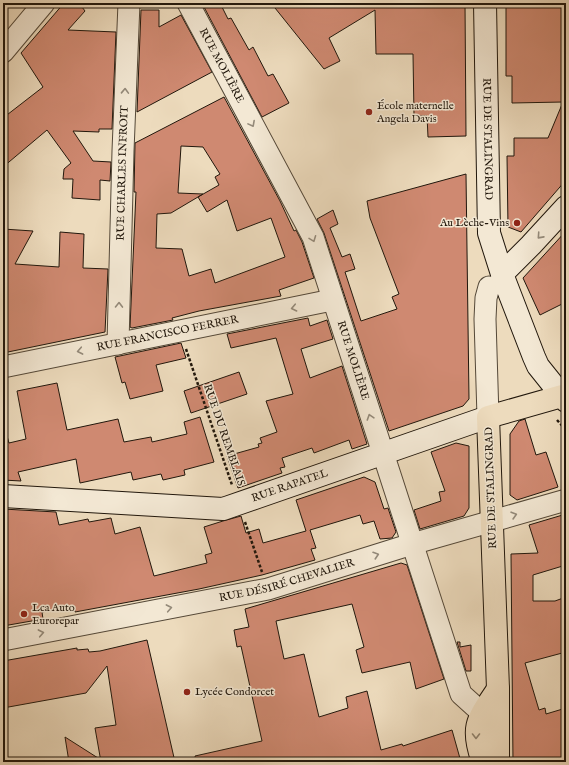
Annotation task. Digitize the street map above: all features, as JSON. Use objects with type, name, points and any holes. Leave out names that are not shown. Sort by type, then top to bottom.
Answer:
[{"type":"main road","name":"RUE DE STALINGRAD","points":[[485,3],[489,233],[495,280]]},
{"type":"main road","points":[[563,403],[538,366],[495,280],[531,245],[566,207]]},
{"type":"main road","name":"RUE RAPATEL","points":[[3,496],[223,509],[488,417],[563,403]]},
{"type":"main road","name":"RUE DE STALINGRAD","points":[[483,762],[476,742],[476,726],[490,716],[498,689],[488,417]]},
{"type":"main road","points":[[490,716],[498,762]]},
{"type":"street","points":[[3,52],[44,3]]},
{"type":"street","name":"RUE CHARLES INFROIT","points":[[118,344],[123,151],[129,3]]},
{"type":"street","name":"RUE MOLIÈRE","points":[[188,3],[313,237],[332,300],[461,694],[490,716]]},
{"type":"street","name":"RUE DE STALINGRAD","points":[[488,417],[486,400],[486,298],[495,280]]},
{"type":"street","name":"RUE FRANCISCO FERRER","points":[[3,367],[332,300]]},
{"type":"street","name":"RUE DÉSIRÉ CHEVALIER","points":[[3,640],[268,589],[412,544],[566,500]]},
{"type":"path","name":"RUE DU REMBLAIS","points":[[180,332],[268,589]]},
{"type":"path","points":[[563,403],[566,430]]},
{"type":"building","points":[[64,3],[79,3],[85,11],[68,30],[116,32],[112,129],[99,129],[99,132],[73,131],[93,161],[111,162],[110,181],[100,180],[100,200],[72,198],[73,179],[63,179],[64,169],[71,163],[47,130],[3,167],[3,118],[43,87],[21,53]]},
{"type":"building","points":[[211,3],[220,3],[228,19],[231,18],[249,50],[253,47],[268,76],[273,74],[289,103],[262,117],[204,7]]},
{"type":"building","points":[[271,3],[465,3],[466,136],[428,137],[427,116],[414,116],[413,54],[376,54],[375,10],[329,38],[340,61],[324,69]]},
{"type":"building","points":[[506,3],[566,3],[566,180],[521,232],[508,227],[507,156],[514,156],[514,138],[548,138],[563,102],[512,103],[512,76],[506,76]]},
{"type":"building","points":[[141,10],[159,10],[159,27],[181,15],[212,72],[137,112]]},
{"type":"building","points":[[224,97],[280,201],[294,231],[296,230],[302,242],[314,278],[279,290],[281,296],[199,311],[172,318],[173,320],[132,328],[130,327],[136,192],[134,192],[135,143]],"holes":[[[181,146],[203,147],[220,174],[215,177],[219,185],[198,197],[207,212],[227,200],[237,231],[271,218],[285,257],[215,283],[211,269],[189,276],[182,249],[156,248],[157,214],[171,213],[203,194],[178,193]]]},
{"type":"building","points":[[466,174],[469,399],[463,406],[389,431],[324,233],[317,219],[333,210],[338,224],[330,228],[342,257],[350,254],[355,269],[345,272],[361,321],[397,309],[392,297],[399,294],[370,218],[367,201]]},
{"type":"building","points":[[3,229],[33,231],[15,264],[59,267],[60,232],[84,234],[83,268],[108,269],[105,332],[3,353]]},
{"type":"building","points":[[566,231],[566,302],[540,315],[523,278]]},
{"type":"building","points":[[308,318],[310,326],[327,320],[333,339],[301,349],[310,378],[342,366],[367,444],[352,449],[349,440],[314,453],[312,448],[282,458],[285,467],[280,468],[282,473],[238,488],[227,456],[259,447],[258,444],[262,443],[260,438],[277,432],[266,401],[293,394],[276,338],[231,348],[227,334]]},
{"type":"building","points":[[181,343],[186,358],[156,365],[163,391],[130,399],[125,382],[122,383],[115,357]]},
{"type":"building","points":[[239,372],[247,394],[191,413],[184,391]]},
{"type":"building","points":[[57,383],[67,430],[118,419],[124,442],[151,437],[152,442],[187,434],[184,422],[200,417],[214,462],[184,470],[185,475],[163,480],[161,474],[133,480],[131,472],[80,483],[76,459],[18,472],[21,481],[3,480],[3,436],[7,436],[9,443],[26,439],[17,391]]},
{"type":"building","points":[[525,419],[536,455],[546,452],[558,487],[517,500],[510,495],[510,434],[519,421]]},
{"type":"building","points":[[456,443],[469,446],[469,508],[464,516],[420,529],[414,510],[441,501],[439,492],[445,491],[431,452]]},
{"type":"building","points":[[364,477],[375,482],[384,509],[388,508],[396,532],[392,538],[380,539],[374,521],[363,524],[360,515],[310,530],[316,548],[311,549],[315,560],[262,575],[199,589],[75,612],[74,606],[42,612],[43,619],[3,626],[3,509],[56,512],[59,525],[88,519],[89,522],[111,518],[115,534],[140,527],[154,576],[207,563],[205,555],[212,553],[204,527],[223,521],[241,516],[246,533],[259,529],[263,543],[306,531],[296,500]]},
{"type":"building","points":[[566,514],[566,565],[533,575],[533,601],[555,601],[566,597],[566,652],[525,663],[539,710],[545,708],[546,714],[566,708],[566,756],[546,762],[513,762],[511,554],[538,553],[529,525]]},
{"type":"building","points":[[401,563],[407,565],[444,679],[416,689],[410,662],[362,673],[356,650],[364,647],[352,604],[276,621],[284,659],[304,654],[319,717],[348,708],[346,697],[367,691],[381,750],[402,744],[403,746],[452,730],[461,762],[196,762],[195,756],[262,741],[241,646],[237,647],[234,630],[249,627],[245,609]]},
{"type":"building","points":[[147,640],[175,762],[101,762],[95,728],[116,725],[107,666],[86,693],[3,708],[3,661],[77,648],[77,650],[88,649],[89,652],[100,651]]},
{"type":"building","points":[[457,642],[460,642],[460,647],[471,645],[471,671],[466,671]]},
{"type":"building","points":[[65,737],[98,758],[69,762]]},
{"type":"place","name":"École maternelle Angela Davis","points":[[369,112]]},
{"type":"place","name":"Au Lèche-Vins","points":[[517,223]]},
{"type":"place","name":"Lca Auto Eurorepar","points":[[24,614]]},
{"type":"place","name":"Lycée Condorcet","points":[[187,692]]}]
